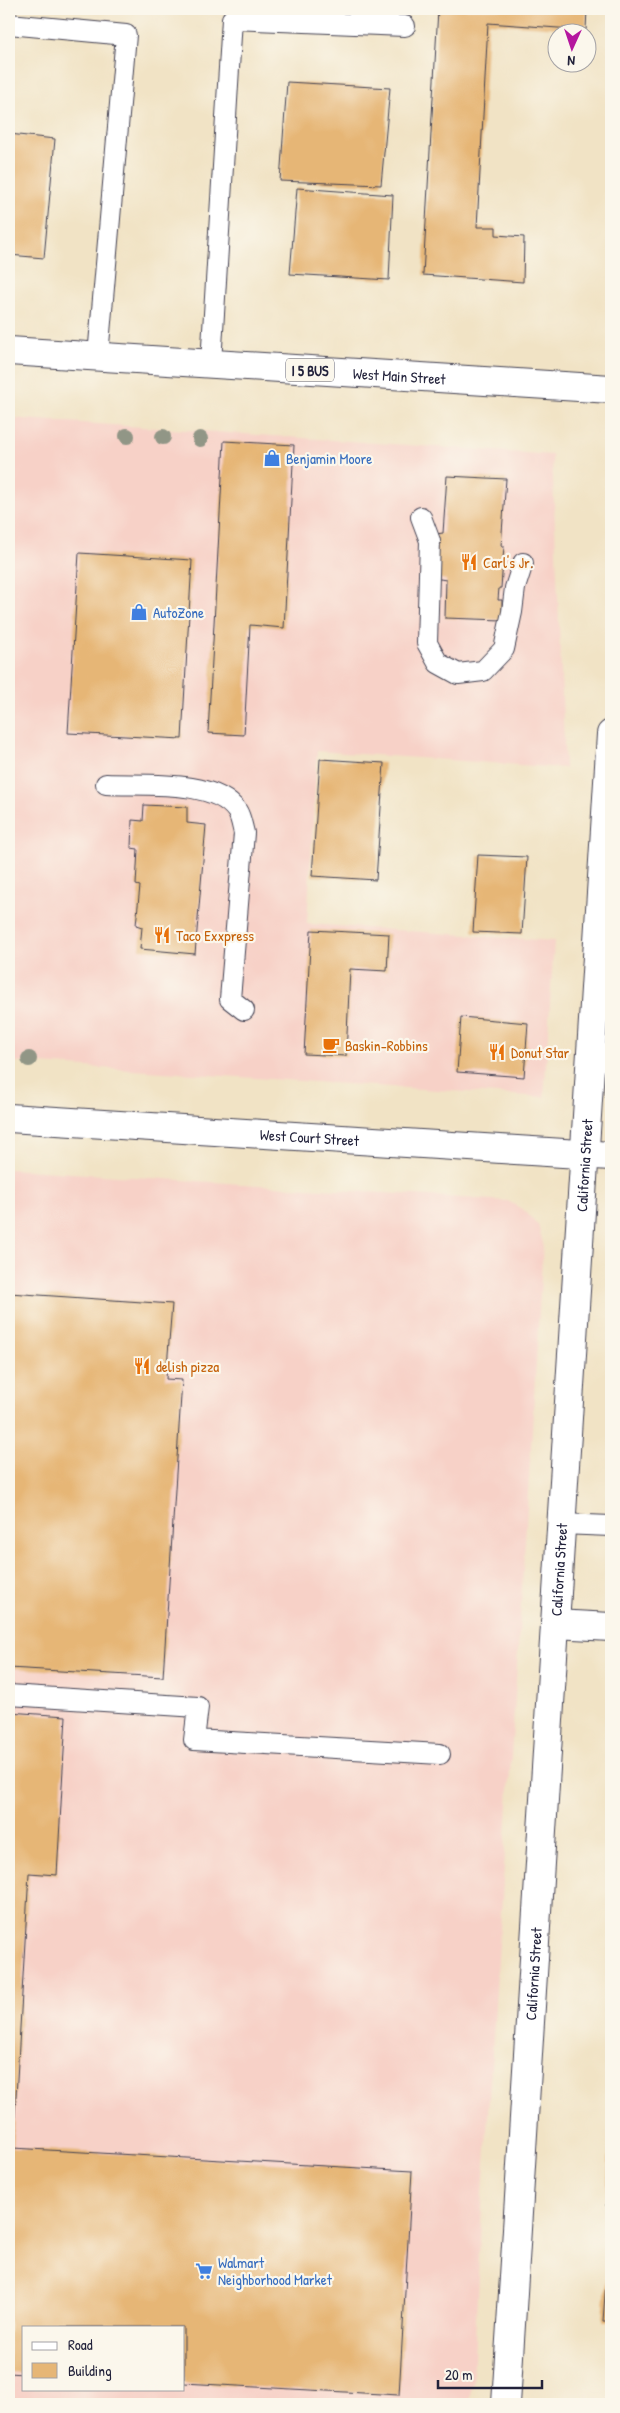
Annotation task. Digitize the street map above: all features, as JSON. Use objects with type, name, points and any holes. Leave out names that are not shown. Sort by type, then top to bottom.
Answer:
[{"type":"street","name":"West Main Street","points":[[9,351],[611,389]]},
{"type":"street","name":"California Street","points":[[506,2404],[584,1154],[600,1055],[611,734]]},
{"type":"street","name":"West Court Street","points":[[9,1118],[611,1156]]},
{"type":"street","points":[[555,1624],[611,1627]]},
{"type":"lane","points":[[211,363],[231,14],[405,26]]},
{"type":"lane","points":[[9,24],[126,36],[98,356]]},
{"type":"lane","points":[[421,517],[430,541],[427,643],[438,663],[458,674],[483,671],[504,649],[512,612],[514,588],[523,563]]},
{"type":"lane","points":[[106,784],[186,788],[209,792],[224,798],[238,812],[244,833],[230,999],[244,1010]]},
{"type":"lane","points":[[561,1524],[611,1526]]},
{"type":"lane","points":[[9,1695],[198,1707],[194,1740],[440,1754]]},
{"type":"shaded area","points":[[9,418],[552,455],[565,768],[317,751],[307,924],[554,941],[544,1097],[9,1062]]},
{"type":"shaded area","points":[[9,1169],[508,1201],[525,1211],[538,1225],[543,1243],[479,2255],[473,2382],[468,2404],[37,2404],[9,2402]]},
{"type":"building","points":[[438,9],[587,9],[586,22],[548,22],[548,27],[488,23],[477,227],[496,227],[496,235],[524,237],[523,282],[423,275]]},
{"type":"building","points":[[287,82],[390,88],[381,185],[280,181]]},
{"type":"building","points":[[9,134],[55,139],[44,258],[9,255]]},
{"type":"building","points":[[297,188],[393,195],[389,280],[290,274]]},
{"type":"building","points":[[224,441],[294,445],[284,628],[250,625],[244,735],[208,733]]},
{"type":"building","name":"Carl's Jr.","points":[[447,476],[506,479],[501,546],[504,546],[501,588],[499,588],[498,600],[502,600],[502,620],[445,618],[446,580],[434,578],[436,534],[443,533]]},
{"type":"building","points":[[79,553],[192,560],[182,739],[68,733]]},
{"type":"building","points":[[320,759],[384,763],[376,880],[312,876]]},
{"type":"building","points":[[144,805],[187,807],[187,823],[206,825],[195,954],[140,949],[142,927],[136,925],[140,886],[136,885],[138,849],[131,848],[132,820],[143,821]]},
{"type":"building","points":[[478,855],[527,857],[522,934],[473,932]]},
{"type":"building","points":[[311,930],[389,934],[387,971],[350,969],[346,1056],[304,1054]]},
{"type":"building","points":[[461,1017],[528,1023],[524,1077],[457,1072]]},
{"type":"building","points":[[9,1293],[172,1304],[166,1379],[182,1380],[163,1677],[9,1668]]},
{"type":"building","points":[[9,1712],[66,1716],[57,1875],[29,1873],[13,2148],[412,2171],[399,2395],[185,2383],[185,2326],[22,2326],[22,2374],[9,2373]]},
{"type":"building","points":[[610,2126],[611,2206],[606,2206]]},
{"type":"building","points":[[609,2242],[611,2242],[611,2321],[603,2321]]},
{"type":"place","name":"Benjamin Moore","points":[[272,458]]},
{"type":"place","name":"Carl's Jr.","points":[[469,562]]},
{"type":"place","name":"AutoZone","points":[[139,612]]},
{"type":"place","name":"Taco Exxpress","points":[[162,935]]},
{"type":"place","name":"Baskin-Robbins","points":[[331,1045]]},
{"type":"place","name":"Donut Star","points":[[497,1052]]},
{"type":"place","name":"delish pizza","points":[[142,1366]]},
{"type":"place","name":"Walmart Neighborhood Market","points":[[204,2271]]}]
